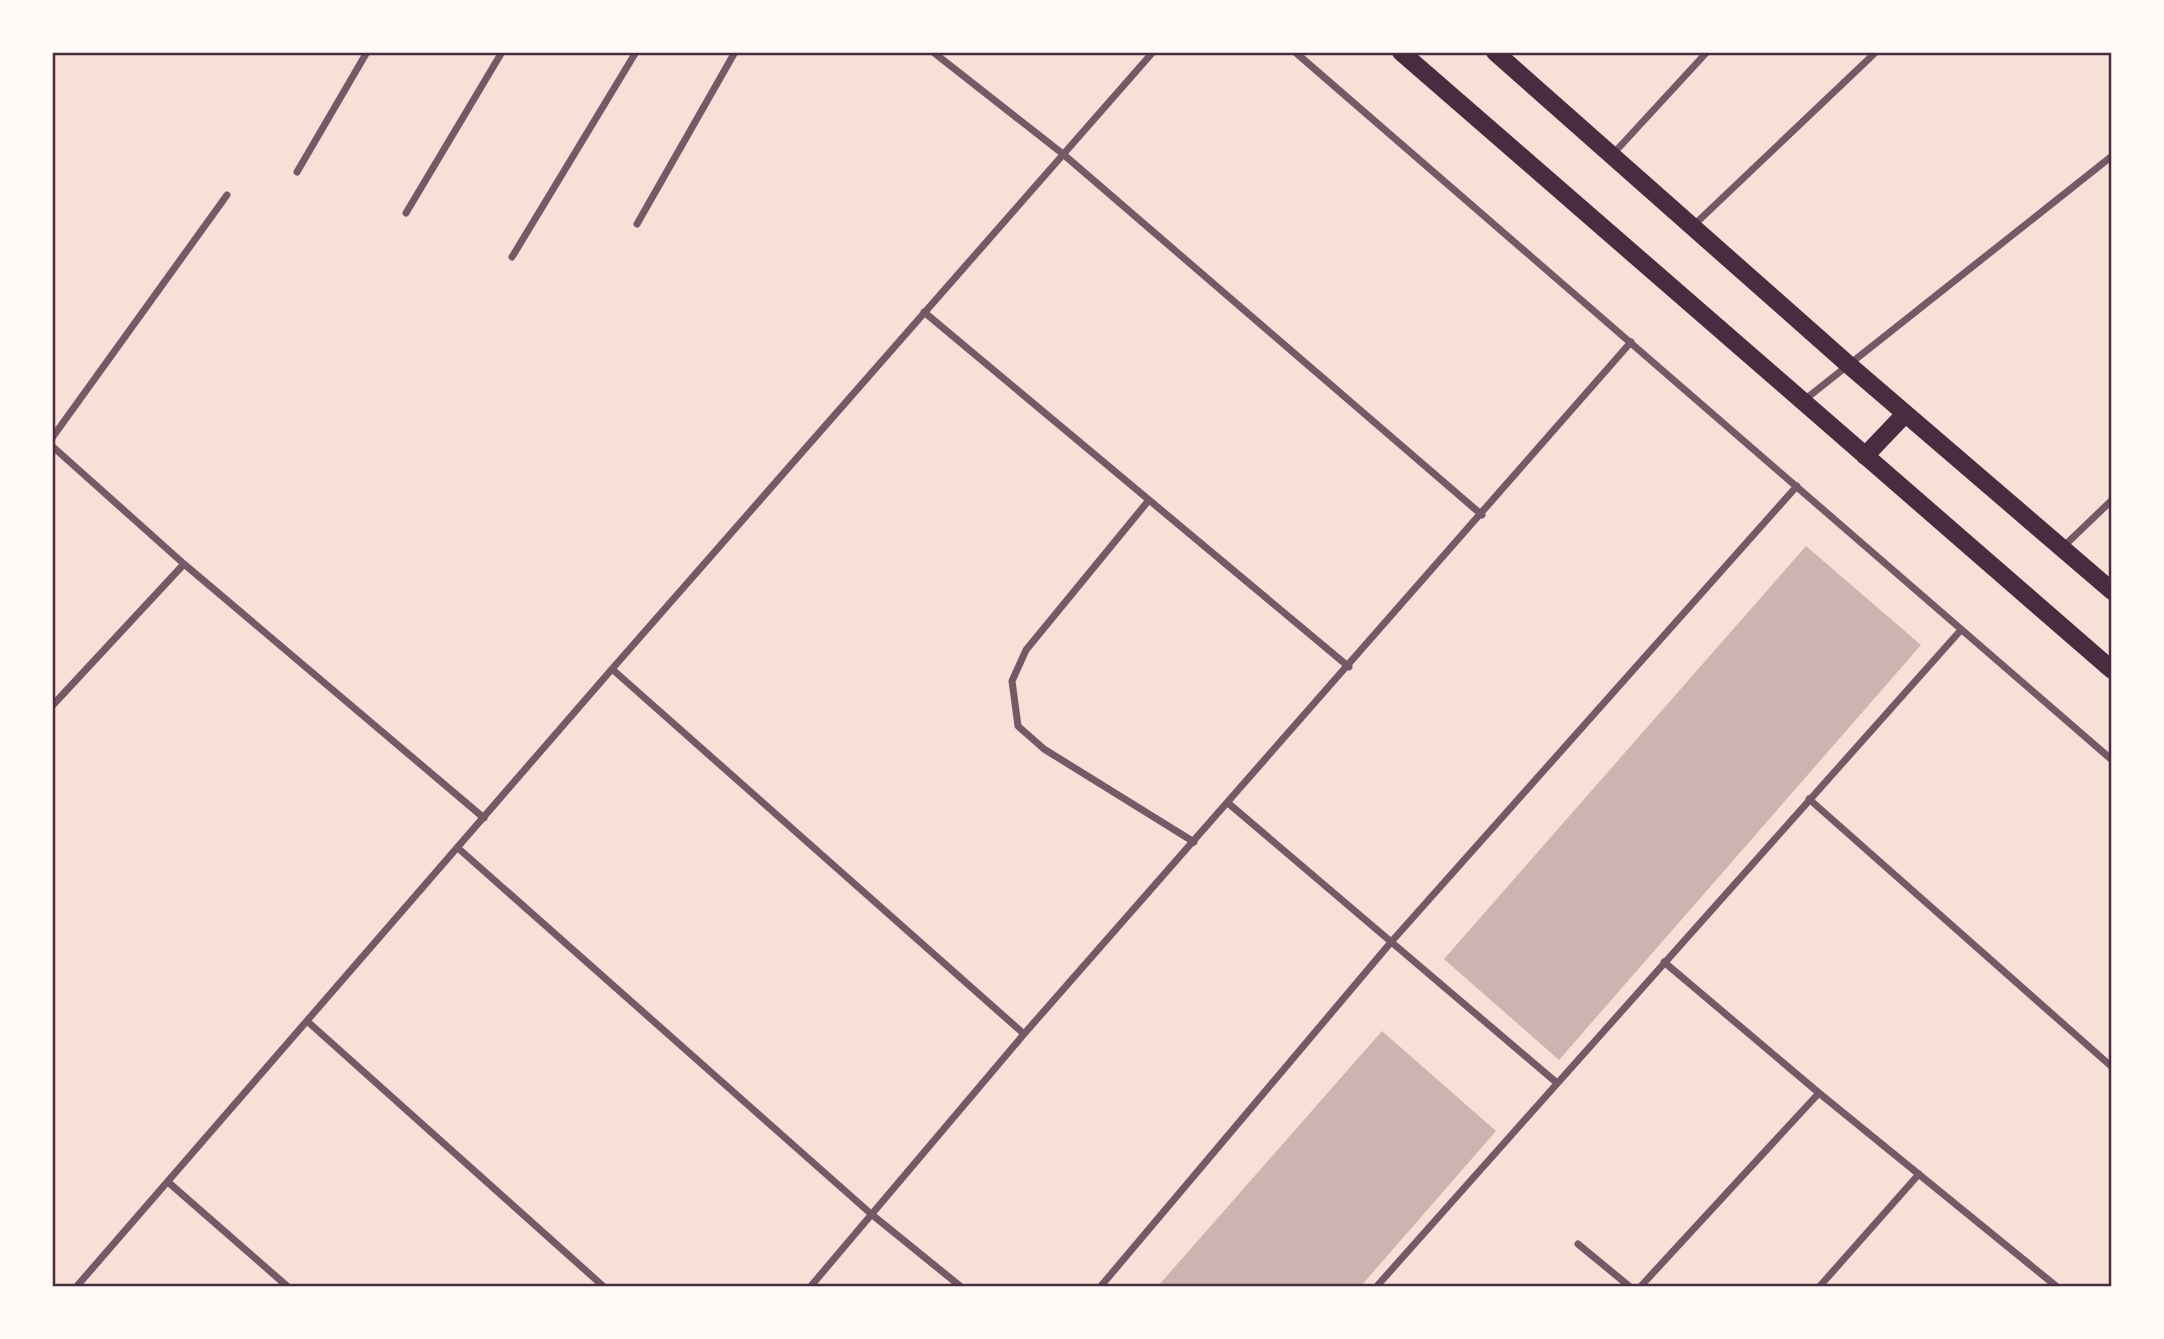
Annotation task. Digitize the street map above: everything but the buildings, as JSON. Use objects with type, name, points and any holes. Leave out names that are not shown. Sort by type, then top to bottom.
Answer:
[{"type":"main road","points":[[1401,52],[2112,670]]},
{"type":"main road","points":[[1495,52],[1850,366],[2112,591]]},
{"type":"main road","points":[[1865,456],[1905,414]]},
{"type":"street","points":[[297,172],[367,52]]},
{"type":"street","points":[[406,213],[502,52]]},
{"type":"street","points":[[512,257],[636,52]]},
{"type":"street","points":[[637,224],[735,52]]},
{"type":"street","points":[[933,52],[1063,154],[1482,515]]},
{"type":"street","points":[[77,1286],[612,669],[1153,52]]},
{"type":"street","points":[[1295,52],[2112,760]]},
{"type":"street","points":[[1612,155],[1707,52]]},
{"type":"street","points":[[1693,226],[1876,52]]},
{"type":"street","points":[[1803,401],[2112,156]]},
{"type":"street","points":[[52,438],[227,195]]},
{"type":"street","points":[[925,312],[1349,667]]},
{"type":"street","points":[[811,1286],[1024,1034],[1349,667],[1630,342]]},
{"type":"street","points":[[52,446],[184,564],[484,818]]},
{"type":"street","points":[[1101,1286],[1392,941],[1797,486]]},
{"type":"street","points":[[1149,500],[1026,650],[1012,681],[1018,726],[1044,749],[1194,842]]},
{"type":"street","points":[[2062,548],[2112,500]]},
{"type":"street","points":[[52,706],[184,564]]},
{"type":"street","points":[[1377,1286],[1960,631]]},
{"type":"street","points":[[612,669],[1024,1034]]},
{"type":"street","points":[[1809,799],[2112,1067]]},
{"type":"street","points":[[1228,803],[1557,1083]]},
{"type":"street","points":[[458,848],[870,1213],[960,1286]]},
{"type":"street","points":[[1664,962],[1819,1093],[2056,1286]]},
{"type":"street","points":[[307,1021],[603,1286]]},
{"type":"street","points":[[1641,1286],[1819,1093]]},
{"type":"street","points":[[1820,1286],[1919,1174]]},
{"type":"street","points":[[168,1182],[287,1286]]},
{"type":"street","points":[[1578,1244],[1629,1286]]}]
